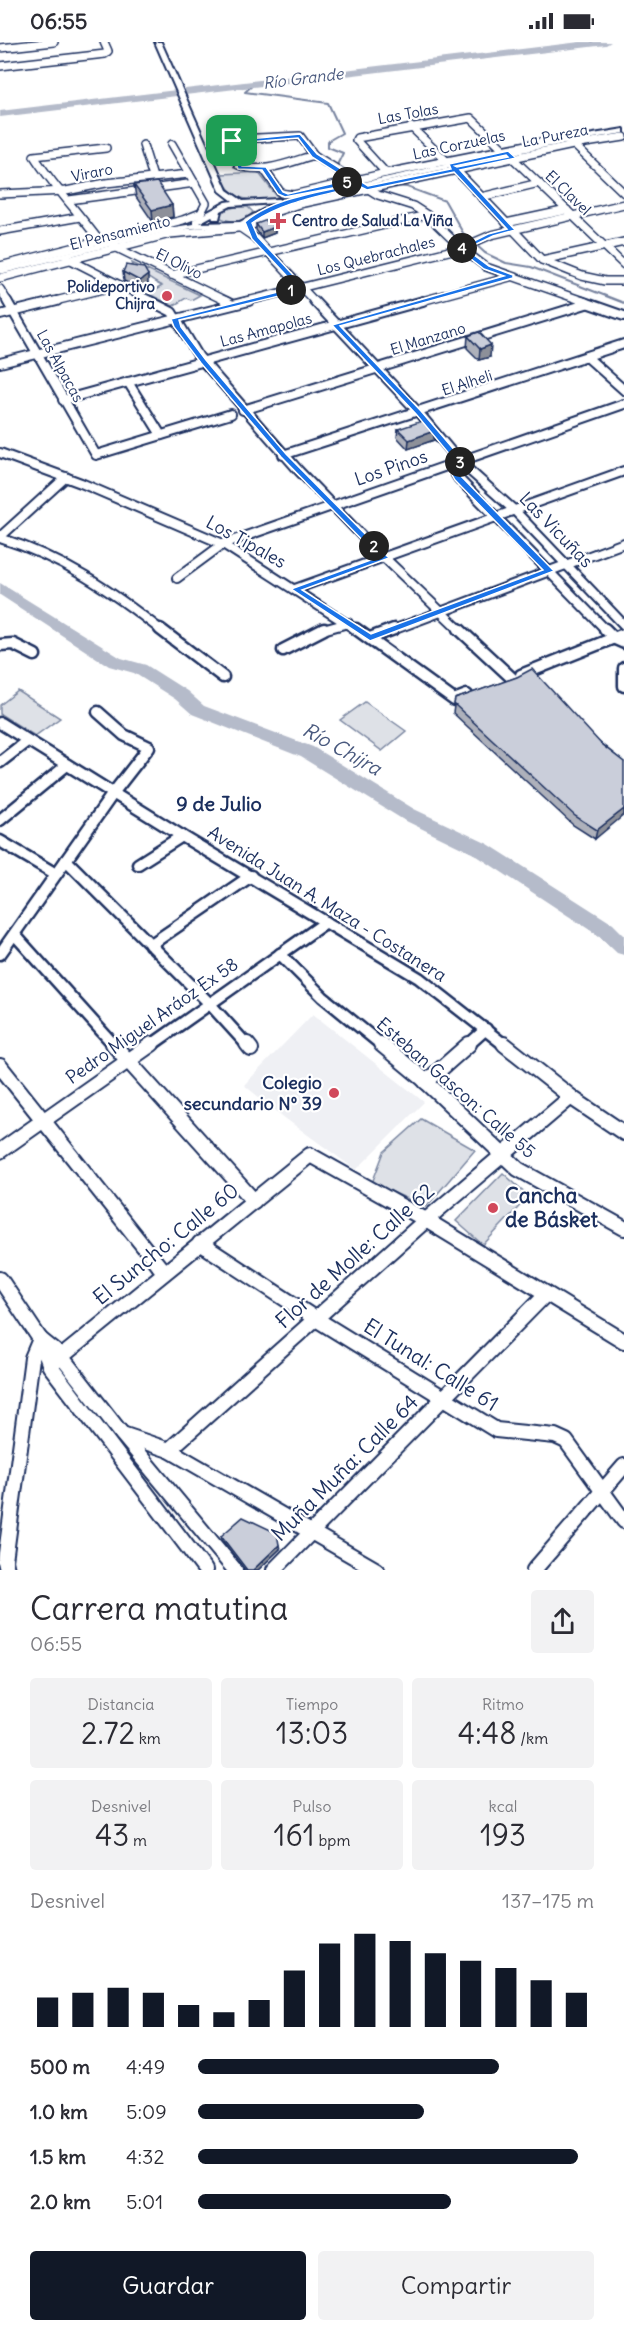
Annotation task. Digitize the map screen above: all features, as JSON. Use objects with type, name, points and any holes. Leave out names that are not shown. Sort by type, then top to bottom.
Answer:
[{"type":"main road","points":[[156,45],[201,147],[220,197],[216,217],[243,224],[256,216],[256,210],[224,191],[201,147]]},
{"type":"main road","points":[[0,272],[39,259],[67,258],[101,243],[156,232],[193,226],[243,224],[275,206],[360,184],[624,131]]},
{"type":"main road","points":[[156,232],[198,221],[229,204],[288,200],[328,192]]},
{"type":"street","points":[[0,48],[54,42]]},
{"type":"street","points":[[0,66],[105,54],[108,51],[105,42]]},
{"type":"street","name":"Las Tolas","points":[[386,173],[356,140],[360,136],[467,117]]},
{"type":"street","name":"El Clavel","points":[[467,117],[508,153],[624,265]]},
{"type":"street","points":[[411,126],[550,266],[608,282],[624,280]]},
{"type":"street","points":[[315,155],[263,168],[244,168],[238,165],[231,143],[236,139],[294,135],[302,137],[315,155],[360,184],[378,195],[414,206],[427,215],[486,267],[624,316]]},
{"type":"street","name":"La Pureza","points":[[571,143],[624,137]]},
{"type":"street","points":[[571,143],[624,193]]},
{"type":"street","points":[[0,266],[39,259],[101,243],[199,214],[206,206],[172,144]]},
{"type":"street","points":[[143,145],[153,177]]},
{"type":"street","points":[[101,243],[69,200],[54,187],[34,156],[106,148]]},
{"type":"street","name":"Las Corzuelas","points":[[263,168],[281,193],[287,196],[360,184],[386,173],[451,165]]},
{"type":"street","name":"Viraro","points":[[3,193],[59,191],[189,174]]},
{"type":"street","points":[[69,200],[195,183]]},
{"type":"street","points":[[481,197],[539,183]]},
{"type":"street","points":[[0,184],[3,193]]},
{"type":"street","points":[[243,224],[284,208],[360,184]]},
{"type":"street","name":"Los Quebrachales","points":[[0,363],[464,247],[481,239],[512,230],[624,204]]},
{"type":"street","points":[[506,223],[567,210]]},
{"type":"street","points":[[171,275],[427,215]]},
{"type":"street","points":[[0,231],[80,217]]},
{"type":"street","name":"Las Vicuñas","points":[[243,224],[419,413],[460,462],[490,486],[624,626]]},
{"type":"street","name":"El Pensamiento","points":[[0,278],[67,258],[187,231],[243,224]]},
{"type":"street","points":[[542,260],[624,242]]},
{"type":"street","name":"El Olivo","points":[[115,248],[231,304]]},
{"type":"street","points":[[67,258],[172,312],[177,327],[203,361],[283,455],[508,680],[621,639]]},
{"type":"street","name":"Las Amapolas","points":[[63,400],[511,276]]},
{"type":"street","points":[[0,315],[120,285]]},
{"type":"street","name":"Las Alpacas","points":[[0,289],[96,455],[161,435]]},
{"type":"street","name":"El Manzano","points":[[243,410],[587,304]]},
{"type":"street","name":"El Alheli","points":[[283,455],[419,413],[624,344]]},
{"type":"street","points":[[587,357],[624,390]]},
{"type":"street","points":[[128,382],[161,435],[231,414]]},
{"type":"street","name":"Los Pinos","points":[[177,578],[223,544],[624,404]]},
{"type":"street","name":"Los Tipales","points":[[0,453],[66,477],[223,544],[348,623],[454,700],[474,693]]},
{"type":"street","name":"Las Vicuñas","points":[[460,462],[455,473],[472,493],[549,571],[621,639]]},
{"type":"street","points":[[295,589],[624,471]]},
{"type":"street","points":[[66,477],[0,537],[34,550],[102,586],[190,654],[224,677]]},
{"type":"street","points":[[472,493],[481,493],[490,486]]},
{"type":"street","points":[[370,638],[624,543]]},
{"type":"street","points":[[283,650],[293,643],[326,629],[348,623]]},
{"type":"street","points":[[0,645],[13,644],[36,655]]},
{"type":"street","points":[[624,668],[624,686]]},
{"type":"street","points":[[0,954],[114,792],[149,747],[124,735],[98,712]]},
{"type":"street","name":"Avenida Juan A. Maza - Costanera","points":[[0,723],[182,836],[419,978],[571,1097],[624,1133]]},
{"type":"street","points":[[0,762],[27,741]]},
{"type":"street","points":[[0,820],[67,765]]},
{"type":"street","points":[[138,864],[182,836]]},
{"type":"street","points":[[0,841],[56,874]]},
{"type":"street","points":[[66,860],[251,1049]]},
{"type":"street","points":[[150,945],[251,876]]},
{"type":"street","name":"Pedro Miguel Aráoz Ex 58","points":[[0,1151],[326,922]]},
{"type":"street","points":[[15,935],[254,1201]]},
{"type":"street","name":"Esteban Gascon: Calle 55","points":[[280,954],[323,997],[426,1082],[518,1169],[624,1228]]},
{"type":"street","points":[[426,1082],[486,1029]]},
{"type":"street","points":[[0,1066],[163,1271]]},
{"type":"street","name":"Flor de Molle: Calle 62","points":[[170,1450],[426,1220],[571,1097]]},
{"type":"street","name":"El Suncho: Calle 60","points":[[55,1361],[163,1271],[310,1155],[426,1220]]},
{"type":"street","points":[[426,1220],[624,1341]]},
{"type":"street","name":"El Tunal: Calle 61","points":[[200,1243],[316,1319],[496,1430],[555,1436],[566,1441],[624,1521]]},
{"type":"street","points":[[0,1279],[55,1361],[205,1570]]},
{"type":"street","name":"Muña Muña: Calle 64","points":[[274,1570],[546,1294]]},
{"type":"street","points":[[8,1570],[5,1561],[32,1358],[40,1339]]},
{"type":"street","points":[[55,1361],[122,1434],[235,1570]]},
{"type":"street","points":[[122,1434],[170,1450],[377,1570]]},
{"type":"street","points":[[534,1570],[624,1466]]},
{"type":"shaded area","points":[[258,172],[279,199],[252,200],[237,196],[225,184],[222,174]]},
{"type":"shaded area","points":[[235,207],[248,207],[253,212],[250,216],[237,221],[219,217],[221,211]]},
{"type":"shaded area","points":[[132,263],[200,295],[191,300],[186,298],[173,306],[149,294],[162,286],[134,268]]},
{"type":"shaded area","points":[[18,691],[60,718],[35,736],[0,714],[0,705]]},
{"type":"shaded area","points":[[365,702],[406,731],[382,751],[340,720]]},
{"type":"shaded area","name":"Colegio secundario Nº 39","points":[[313,1014],[424,1102],[356,1170],[244,1085]]},
{"type":"shaded area","points":[[421,1119],[475,1150],[426,1207],[372,1183],[384,1152]]},
{"type":"shaded area","name":"Cancha de Básket","points":[[503,1173],[529,1196],[483,1245],[456,1221]]},
{"type":"building","points":[[157,182],[172,205],[152,210],[134,185]]},
{"type":"building","points":[[267,220],[275,227],[262,232],[256,224]]},
{"type":"building","points":[[126,265],[144,268],[148,275],[140,281],[123,272]]},
{"type":"building","points":[[479,332],[491,345],[480,349],[468,336]]},
{"type":"building","points":[[425,420],[434,431],[409,440],[398,429]]},
{"type":"building","points":[[532,669],[602,745],[624,762],[624,809],[597,830],[575,816],[454,704],[455,699],[517,677]]},
{"type":"building","points":[[243,1517],[277,1533],[279,1545],[253,1570],[247,1570],[221,1536]]},
{"type":"waterway","name":"Río Grande","points":[[0,114],[606,42]]},
{"type":"waterway","points":[[254,84],[245,92],[328,103],[342,133],[328,141],[328,147],[343,153],[336,167],[362,175]]},
{"type":"waterway","points":[[394,186],[407,187],[445,201],[463,233],[485,253],[506,263],[531,267],[624,303]]},
{"type":"waterway","name":"Río Chijra","points":[[0,588],[115,662],[140,669],[181,695],[198,710],[307,752],[408,814],[481,849],[606,930],[624,947]]},
{"type":"place","name":"Centro de Salud La Viña","points":[[278,221]]},
{"type":"place","name":"Polideportivo Chijra","points":[[167,296]]},
{"type":"place","name":"Colegio secundario Nº 39","points":[[334,1093]]},
{"type":"place","name":"Cancha de Básket","points":[[493,1208]]},
{"type":"district","name":"9 de Julio","points":[[219,804]]},
{"type":"route","points":[[232,141],[240,167],[263,168],[281,193],[287,196],[293,195],[354,180],[367,189],[456,170],[451,165],[508,153],[513,158],[456,170],[512,230],[490,235],[461,249],[486,267],[511,276],[336,325],[419,413],[460,462],[455,469],[458,478],[549,571],[370,638],[295,589],[385,558],[283,455],[243,410],[177,327],[175,319],[301,288],[255,238],[249,222],[266,210],[284,203],[359,184],[315,155],[300,136],[232,141]]}]
